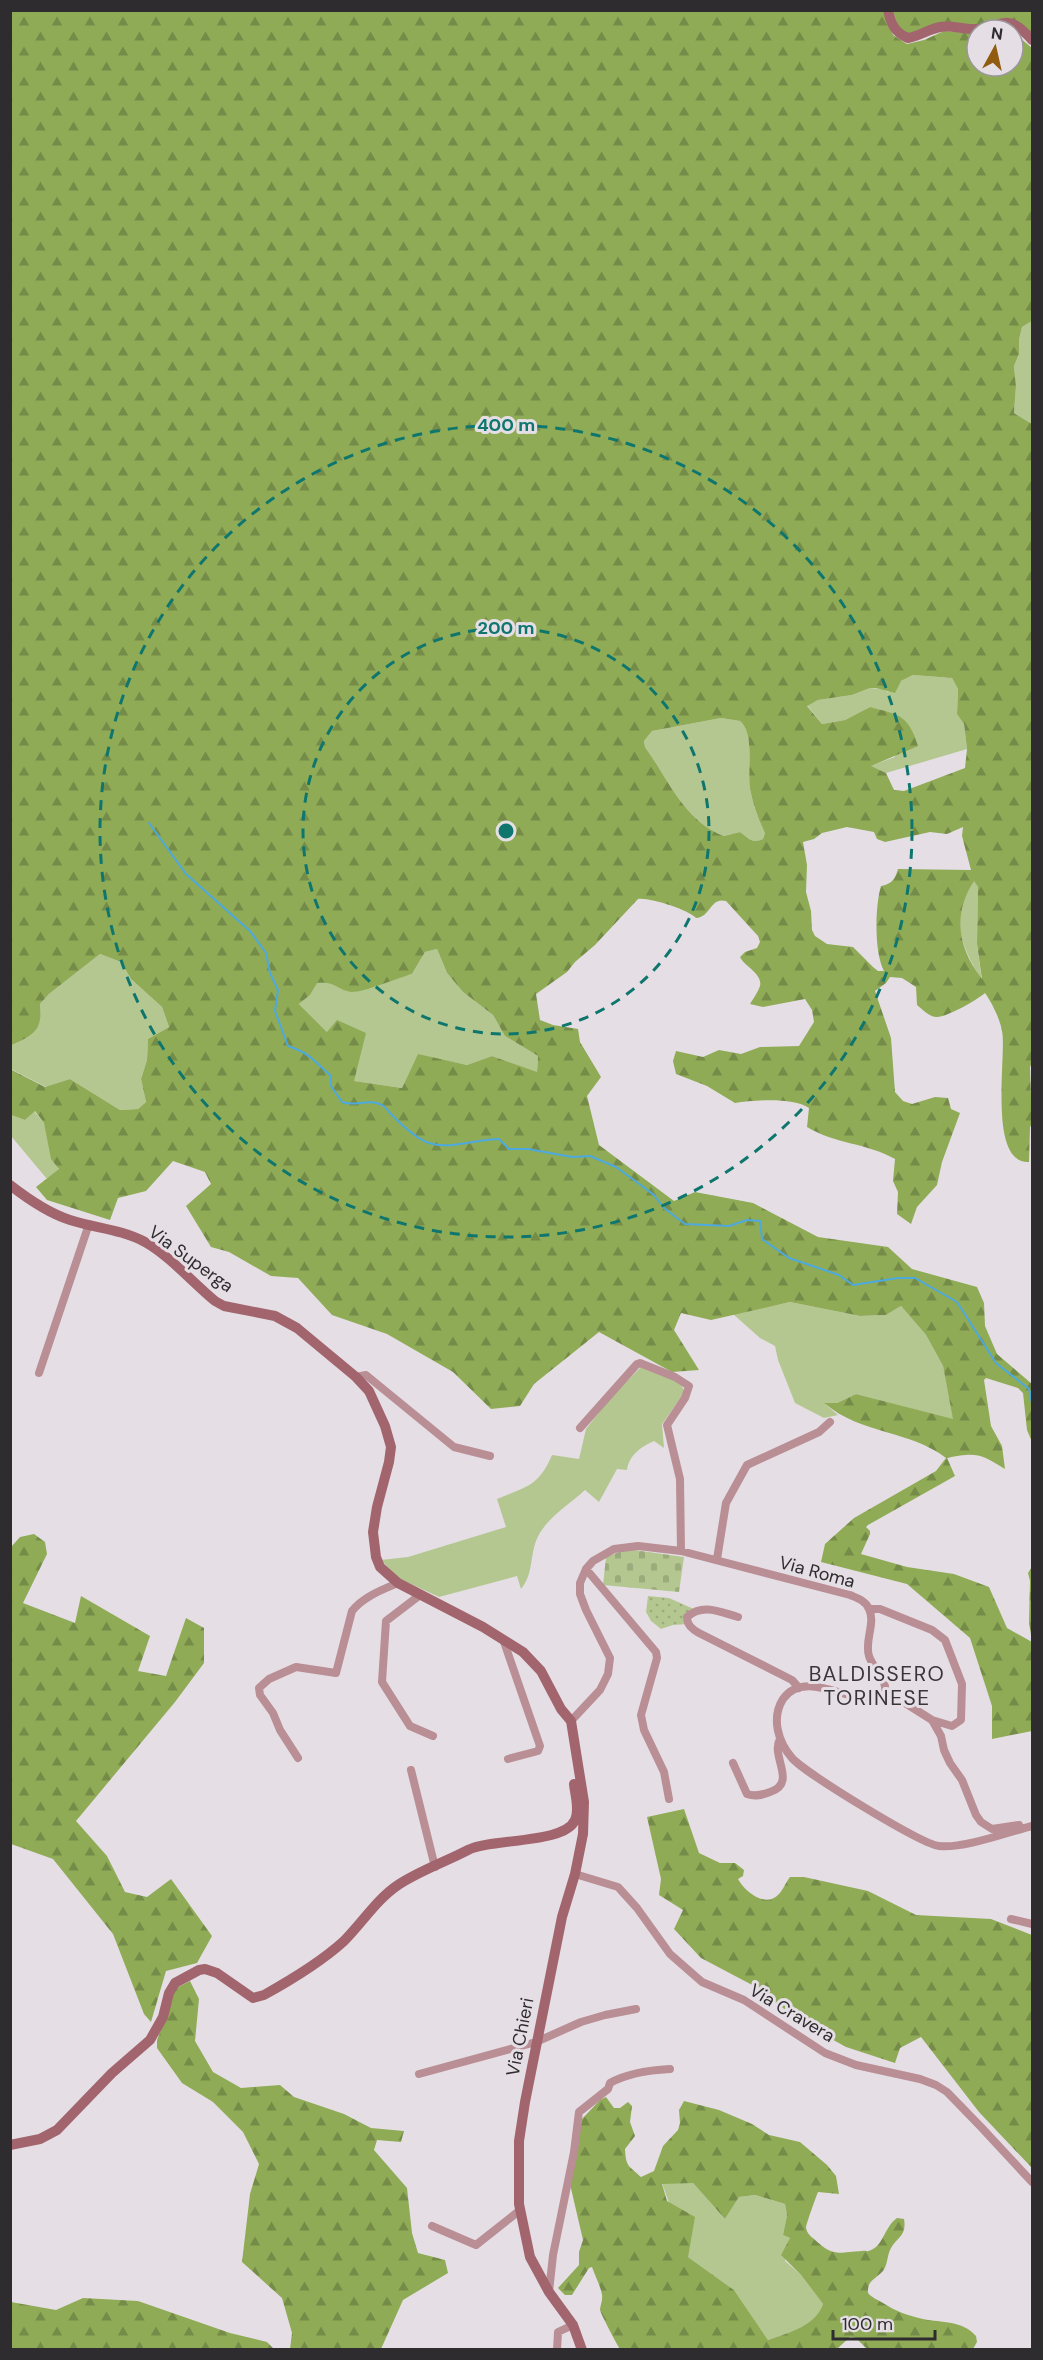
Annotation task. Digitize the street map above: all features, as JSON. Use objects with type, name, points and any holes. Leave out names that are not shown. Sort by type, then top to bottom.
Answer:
[{"type":"street","points":[[888,10],[891,23],[896,31],[908,38],[938,27],[976,30],[1001,22],[1009,22],[1021,29],[1032,40]]},
{"type":"street","name":"Via Superga","points":[[10,1185],[31,1201],[68,1220],[128,1234],[144,1242],[158,1251],[208,1296],[224,1306],[275,1316],[297,1328],[356,1377],[369,1391],[377,1405],[386,1426],[391,1447],[377,1507],[373,1539],[376,1557],[381,1567],[398,1583],[523,1652],[542,1671],[561,1709],[571,1721]]},
{"type":"street","points":[[39,1373],[89,1224]]},
{"type":"street","points":[[580,1428],[637,1364],[675,1377],[688,1386],[685,1398],[667,1425],[680,1479],[681,1551]]},
{"type":"street","points":[[356,1377],[366,1376],[454,1448],[490,1456]]},
{"type":"street","points":[[717,1559],[726,1503],[747,1465],[819,1432],[830,1422]]},
{"type":"street","name":"Via Roma","points":[[586,1569],[593,1561],[620,1547],[638,1546],[681,1551],[717,1559],[850,1595],[863,1601],[869,1609],[871,1622],[868,1654],[881,1676],[886,1691]]},
{"type":"street","points":[[571,1721],[600,1690],[610,1666],[606,1648],[580,1594],[580,1583],[586,1569],[656,1652],[657,1658],[641,1715],[644,1730],[664,1772],[669,1799]]},
{"type":"street","points":[[298,1758],[280,1730],[273,1713],[260,1695],[259,1688],[269,1679],[296,1667],[336,1673],[352,1611],[375,1592],[398,1583]]},
{"type":"street","points":[[420,1595],[386,1621],[382,1682],[410,1726],[433,1736]]},
{"type":"street","points":[[738,1617],[701,1608],[687,1617],[688,1624],[699,1633],[792,1680],[799,1688]]},
{"type":"street","points":[[869,1609],[880,1609],[932,1630],[945,1640],[962,1684],[961,1720],[952,1726],[932,1720],[886,1691],[884,1696],[875,1699],[831,1689],[799,1688],[787,1695],[780,1705],[777,1724],[780,1739],[799,1765],[911,1835],[935,1846],[954,1846],[1032,1824]]},
{"type":"street","points":[[503,1639],[540,1746],[538,1751],[512,1755]]},
{"type":"street","points":[[932,1720],[941,1736],[950,1763],[962,1780],[976,1815],[985,1826],[992,1829],[1032,1824]]},
{"type":"street","name":"Via Chieri","points":[[571,1721],[584,1812],[575,1874],[562,1917],[536,2042],[519,2142],[519,2211],[530,2257],[549,2292],[573,2325],[582,2349]]},
{"type":"street","points":[[734,1762],[747,1794],[759,1796],[773,1792],[780,1788],[784,1774],[777,1749],[780,1739]]},
{"type":"street","points":[[10,2145],[40,2139],[57,2130],[112,2073],[150,2040],[164,2018],[169,1993],[175,1983],[205,1969],[217,1973],[253,1998],[264,1995],[335,1949],[398,1885],[472,1848],[551,1835],[568,1829],[577,1813],[570,1755],[574,1746]]},
{"type":"street","points":[[411,1770],[435,1867]]},
{"type":"street","name":"Via Cravera","points":[[575,1874],[618,1887],[637,1908],[670,1954],[702,1982],[744,2000],[825,2053],[856,2065],[920,2079],[936,2085],[960,2106],[1032,2182]]},
{"type":"street","points":[[1011,1919],[1032,1924]]},
{"type":"street","points":[[419,2074],[536,2042],[581,2022],[636,2009]]},
{"type":"street","points":[[549,2292],[553,2255],[574,2152],[579,2112],[617,2079],[670,2069]]},
{"type":"street","points":[[432,2226],[476,2245],[519,2211]]},
{"type":"street","points":[[557,2349],[558,2332],[573,2325]]},
{"type":"green space","points":[[884,10],[893,35],[907,44],[924,40],[944,31],[965,33],[965,78],[1025,78],[1025,42],[1032,48],[1032,321],[1022,327],[1019,354],[1014,366],[1016,386],[1014,413],[1032,424],[1032,1063],[1030,1067],[1032,1124],[1029,1162],[1016,1158],[1008,1146],[1003,1127],[1002,1031],[985,993],[962,1008],[934,1017],[917,1005],[916,987],[902,978],[890,977],[875,991],[891,1038],[895,1092],[903,1101],[912,1104],[935,1097],[948,1098],[951,1109],[960,1113],[942,1162],[937,1185],[917,1207],[911,1224],[897,1214],[898,1192],[893,1181],[895,1159],[818,1133],[807,1127],[809,1108],[802,1105],[774,1100],[735,1103],[707,1086],[676,1074],[673,1061],[676,1051],[703,1057],[719,1050],[741,1054],[760,1047],[799,1046],[814,1022],[812,1010],[805,999],[763,1007],[750,1004],[760,982],[756,974],[740,957],[745,952],[757,948],[760,942],[758,936],[726,901],[713,904],[705,914],[696,918],[686,911],[668,905],[638,899],[567,972],[536,994],[540,1020],[553,1025],[578,1029],[580,1042],[601,1077],[587,1096],[599,1145],[674,1201],[695,1192],[753,1203],[818,1237],[888,1247],[912,1269],[977,1287],[984,1303],[985,1326],[997,1354],[1032,1384],[1032,1442],[1027,1430],[1023,1393],[1018,1388],[986,1378],[984,1380],[991,1426],[1002,1446],[1005,1469],[978,1456],[965,1455],[947,1458],[955,1476],[868,1525],[866,1527],[870,1534],[861,1554],[907,1567],[954,1574],[989,1587],[1007,1628],[1032,1642],[1032,1731],[992,1739],[992,1706],[970,1638],[907,1584],[821,1562],[825,1544],[854,1518],[936,1471],[946,1458],[917,1442],[854,1421],[824,1403],[837,1403],[856,1394],[953,1419],[943,1366],[926,1335],[901,1306],[886,1315],[860,1316],[790,1302],[711,1320],[681,1313],[674,1330],[699,1370],[672,1372],[599,1332],[534,1384],[520,1406],[491,1409],[453,1372],[387,1334],[332,1315],[298,1278],[271,1276],[229,1252],[211,1247],[186,1206],[211,1184],[205,1172],[173,1161],[146,1191],[118,1198],[110,1220],[47,1200],[36,1187],[59,1169],[51,1159],[44,1123],[35,1111],[25,1120],[11,1115],[10,1069],[45,1087],[70,1079],[120,1110],[138,1109],[146,1102],[141,1079],[147,1060],[148,1039],[169,1027],[162,1007],[131,979],[121,962],[100,954],[49,994],[40,1004],[40,1020],[35,1031],[11,1045],[11,11]],"holes":[[[913,675],[952,678],[958,689],[957,714],[964,724],[967,749],[965,768],[904,791],[894,790],[886,773],[871,766],[918,746],[906,722],[895,714],[870,707],[845,720],[822,724],[807,706],[818,700],[852,695],[870,688],[895,693],[901,681]],[[721,718],[740,721],[745,727],[750,753],[750,789],[765,833],[763,839],[753,841],[740,832],[724,836],[698,820],[678,798],[645,747],[644,741],[652,731]],[[847,827],[874,832],[877,839],[885,842],[930,832],[947,834],[963,827],[962,836],[971,870],[898,869],[892,881],[881,886],[876,929],[878,953],[884,971],[878,971],[853,947],[827,944],[815,936],[812,930],[811,911],[806,892],[807,865],[803,842],[814,839],[822,833]],[[974,881],[978,887],[977,944],[982,979],[963,943],[961,919],[967,894]],[[437,949],[447,973],[463,992],[493,1015],[505,1036],[538,1056],[537,1072],[492,1056],[467,1065],[418,1054],[402,1088],[354,1081],[366,1033],[337,1020],[327,1032],[299,1004],[310,995],[317,983],[333,984],[352,992],[412,974],[425,952]]]},
{"type":"green space","points":[[893,11],[1032,11],[1032,36],[1025,29],[1025,18],[965,18],[965,27],[908,34],[899,29]]},
{"type":"green space","points":[[1032,321],[1032,424],[1014,413],[1016,386],[1014,366],[1019,354],[1022,327]]},
{"type":"green space","points":[[913,675],[952,678],[958,689],[957,713],[964,724],[967,749],[886,773],[870,766],[895,757],[870,707],[845,720],[822,724],[807,705],[818,700],[852,695],[870,688],[883,689],[888,692]]},
{"type":"green space","points":[[721,718],[740,721],[745,727],[750,753],[750,789],[765,833],[763,839],[750,840],[740,832],[724,836],[698,820],[678,798],[645,747],[644,741],[652,731]]},
{"type":"green space","points":[[974,880],[978,887],[977,944],[982,981],[964,945],[959,916],[965,896]]},
{"type":"green space","points":[[437,949],[447,973],[463,992],[493,1015],[505,1036],[538,1056],[537,1073],[492,1056],[467,1065],[418,1055],[402,1088],[353,1081],[327,1032],[299,1004],[310,995],[316,983],[330,981],[341,988],[412,974],[425,952]]},
{"type":"green space","points":[[100,954],[121,962],[131,979],[162,1007],[169,1027],[148,1039],[147,1060],[141,1079],[146,1102],[138,1109],[120,1110],[70,1079],[46,1087],[11,1069],[10,1045],[30,1035],[34,1030],[40,1019],[40,1004],[49,994]]},
{"type":"green space","points":[[34,1111],[44,1123],[59,1170],[47,1179],[11,1136],[11,1115],[25,1120]]},
{"type":"green space","points":[[790,1302],[860,1316],[886,1315],[901,1306],[926,1335],[943,1366],[954,1420],[856,1394],[837,1403],[825,1404],[838,1415],[824,1418],[795,1403],[778,1360],[775,1346],[760,1338],[733,1314]]},
{"type":"green space","points":[[641,1367],[667,1376],[683,1388],[684,1393],[662,1424],[664,1448],[654,1441],[645,1446],[633,1456],[627,1470],[617,1469],[599,1502],[585,1490],[551,1519],[536,1541],[529,1572],[521,1589],[517,1576],[439,1597],[398,1578],[381,1560],[408,1557],[506,1527],[497,1499],[524,1488],[537,1479],[552,1455],[579,1459],[586,1429],[612,1396]]},
{"type":"green space","points":[[34,1534],[45,1542],[47,1554],[23,1603],[75,1623],[81,1596],[150,1636],[138,1671],[166,1676],[186,1618],[204,1628],[204,1663],[175,1702],[76,1821],[107,1856],[125,1892],[147,1897],[171,1879],[212,1936],[197,1963],[166,1971],[151,2022],[144,2014],[113,1934],[53,1859],[11,1844],[11,1547],[20,1537]]},
{"type":"green space","points":[[627,1549],[684,1557],[679,1592],[603,1585],[606,1557]]},
{"type":"green space","points":[[1032,1567],[1032,1642],[1029,1622],[1030,1581],[1028,1573]]},
{"type":"green space","points":[[648,1596],[669,1598],[696,1610],[692,1612],[688,1624],[661,1629],[651,1621],[646,1612]]},
{"type":"green space","points":[[684,1809],[699,1853],[720,1863],[735,1863],[744,1870],[743,1876],[738,1879],[741,1884],[756,1897],[768,1900],[774,1898],[790,1877],[804,1877],[868,1891],[916,1915],[991,1919],[1032,1935],[1032,2168],[979,2112],[921,2037],[900,2048],[895,2063],[846,2047],[801,2022],[756,1987],[701,1958],[674,1929],[683,1910],[659,1895],[661,1879],[647,1817]]},
{"type":"green space","points":[[190,1981],[199,1999],[195,2041],[213,2072],[241,2088],[280,2085],[294,2097],[344,2114],[371,2128],[404,2131],[401,2142],[377,2140],[374,2150],[407,2188],[412,2233],[418,2253],[445,2260],[448,2273],[403,2300],[381,2349],[290,2349],[292,2333],[282,2298],[242,2262],[250,2194],[259,2164],[243,2132],[213,2102],[182,2083],[157,2048],[157,2040],[168,2012],[173,1990]]},
{"type":"green space","points":[[606,2097],[614,2108],[620,2108],[628,2102],[632,2106],[630,2122],[635,2136],[625,2149],[625,2155],[629,2165],[641,2177],[654,2171],[663,2146],[678,2130],[679,2110],[684,2101],[719,2110],[752,2124],[769,2135],[800,2142],[827,2165],[836,2176],[839,2194],[818,2192],[806,2226],[809,2234],[832,2251],[842,2253],[868,2251],[875,2248],[897,2218],[904,2219],[903,2233],[891,2248],[883,2271],[870,2282],[868,2293],[907,2315],[964,2327],[976,2336],[977,2342],[973,2349],[868,2350],[856,2338],[850,2337],[837,2349],[620,2349],[600,2310],[602,2295],[592,2267],[589,2268],[572,2295],[565,2295],[558,2288],[579,2265],[579,2252],[583,2240],[570,2184],[582,2119],[600,2100]],"holes":[[[693,2183],[725,2219],[739,2197],[755,2195],[785,2204],[787,2215],[783,2235],[790,2238],[781,2255],[801,2275],[823,2304],[814,2318],[800,2328],[768,2340],[734,2290],[688,2257],[695,2217],[667,2201],[662,2184]]]},
{"type":"green space","points":[[662,2183],[693,2183],[725,2219],[739,2197],[755,2195],[785,2204],[787,2215],[783,2235],[790,2238],[785,2261],[801,2275],[823,2304],[814,2318],[800,2328],[768,2340],[734,2290],[688,2257]]},
{"type":"green space","points":[[83,2298],[138,2301],[230,2333],[267,2342],[274,2349],[11,2349],[11,2302],[56,2310]]},
{"type":"waterway","points":[[149,823],[186,874],[250,931],[266,953],[270,973],[278,990],[275,1011],[288,1046],[307,1055],[331,1076],[331,1086],[342,1102],[352,1104],[371,1102],[382,1105],[415,1136],[437,1145],[499,1139],[509,1149],[528,1149],[572,1157],[590,1156],[616,1167],[654,1195],[664,1208],[685,1224],[729,1226],[747,1220],[760,1221],[762,1239],[789,1258],[839,1275],[853,1285],[898,1278],[915,1278],[957,1302],[996,1363],[1029,1389],[1032,1403]]},
{"type":"district","name":"BALDISSERO TORINESE","points":[[877,1686]]}]
